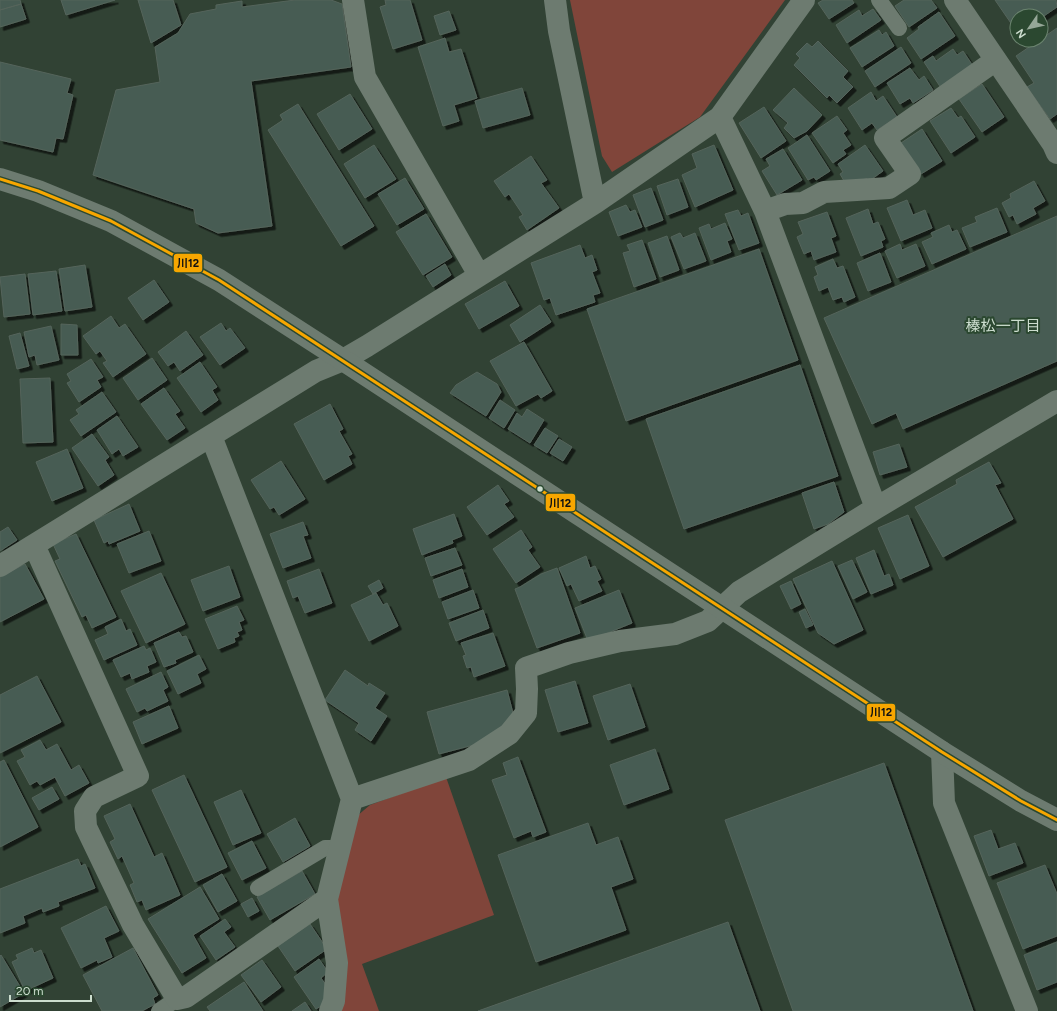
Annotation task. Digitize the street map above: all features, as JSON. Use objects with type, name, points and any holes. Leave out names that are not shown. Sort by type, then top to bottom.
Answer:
[{"type":"street","points":[[353,0],[365,77],[479,275]]},
{"type":"street","points":[[555,0],[559,31],[595,203]]},
{"type":"street","points":[[0,566],[316,371],[342,360],[367,346],[595,203],[720,117],[804,0]]},
{"type":"street","points":[[955,0],[1053,144],[1057,153]]},
{"type":"street","points":[[765,211],[785,204],[803,203],[824,192],[889,188],[910,174],[885,138],[996,60]]},
{"type":"street","points":[[720,117],[765,211],[876,508]]},
{"type":"street","points":[[0,179],[38,191],[111,221],[219,280],[942,752],[1020,801],[1057,820]]},
{"type":"street","points":[[352,799],[469,760],[509,734],[526,713],[526,668],[569,652],[620,641],[675,634],[708,621],[723,609],[739,592],[876,508],[1057,401]]},
{"type":"street","points":[[211,436],[352,799],[327,899],[337,963],[334,1001],[330,1011]]},
{"type":"street","points":[[34,544],[138,776],[94,797],[85,811],[86,827],[133,924],[186,1002],[327,899]]},
{"type":"street","points":[[942,752],[944,803],[1027,1011]]},
{"type":"lane","points":[[879,0],[899,28]]},
{"type":"lane","points":[[258,888],[325,848],[340,848]]},
{"type":"lane","points":[[159,1011],[186,1002]]},
{"type":"shaded area","points":[[570,0],[785,0],[700,117],[612,172],[602,156]]},
{"type":"shaded area","points":[[446,777],[494,915],[362,964],[379,1011],[336,1011],[336,904],[357,816],[370,805]]},
{"type":"building","points":[[0,0],[20,0],[21,4],[0,10]]},
{"type":"building","points":[[61,0],[115,0],[66,15]]},
{"type":"building","points":[[138,0],[173,0],[181,25],[151,43]]},
{"type":"building","points":[[295,0],[331,0],[342,4],[351,67],[251,81],[272,226],[218,233],[196,223],[194,209],[93,175],[116,90],[160,82],[155,47],[178,33],[190,14],[216,9],[216,5],[242,1],[242,7]]},
{"type":"building","points":[[385,0],[410,0],[422,40],[393,49],[380,7],[386,5]]},
{"type":"building","points":[[823,0],[852,0],[854,3],[829,19],[818,3]]},
{"type":"building","points":[[904,0],[931,0],[937,8],[909,27],[895,6]]},
{"type":"building","points":[[995,0],[1056,0],[1057,7],[1049,12],[1049,8],[1009,8],[1009,20]]},
{"type":"building","points":[[21,4],[26,19],[0,27],[0,10]]},
{"type":"building","points":[[873,9],[881,20],[847,43],[836,25],[859,10],[862,16]]},
{"type":"building","points":[[449,11],[456,30],[440,35],[434,16]]},
{"type":"building","points":[[939,12],[955,36],[921,59],[907,38],[919,29],[918,27]]},
{"type":"building","points":[[1057,28],[1057,114],[1050,119],[1027,87],[1034,83],[1016,56],[1028,48],[1049,48],[1049,33]]},
{"type":"building","points":[[879,30],[882,35],[886,32],[894,46],[862,67],[850,48]]},
{"type":"building","points":[[445,38],[449,52],[461,49],[477,98],[454,105],[459,121],[443,126],[418,47]]},
{"type":"building","points":[[818,41],[848,71],[843,77],[853,87],[837,103],[829,95],[827,98],[794,65],[800,58],[796,54],[807,43],[812,47]]},
{"type":"building","points":[[901,47],[911,63],[875,87],[865,71]]},
{"type":"building","points":[[953,49],[957,55],[963,51],[973,66],[941,88],[924,62],[933,56],[936,61]]},
{"type":"building","points":[[0,62],[71,79],[67,93],[73,95],[63,139],[56,138],[53,152],[0,140]]},
{"type":"building","points":[[910,68],[919,80],[924,76],[933,90],[913,103],[910,98],[900,104],[887,83]]},
{"type":"building","points":[[982,84],[1004,117],[982,132],[959,99]]},
{"type":"building","points":[[522,88],[530,115],[483,128],[475,101]]},
{"type":"building","points":[[794,88],[822,115],[807,131],[794,138],[784,128],[788,123],[773,110]]},
{"type":"building","points":[[871,92],[876,101],[883,96],[897,117],[877,130],[872,123],[862,130],[848,108]]},
{"type":"building","points":[[350,94],[372,129],[339,150],[317,114]]},
{"type":"building","points":[[298,104],[374,226],[341,246],[268,130],[283,120],[280,115]]},
{"type":"building","points":[[764,107],[786,141],[761,158],[739,123]]},
{"type":"building","points":[[951,108],[958,118],[961,116],[975,137],[951,153],[930,121]]},
{"type":"building","points":[[837,116],[847,130],[843,133],[851,145],[843,150],[846,154],[833,163],[812,133]]},
{"type":"building","points":[[922,129],[942,161],[921,174],[901,143]]},
{"type":"building","points":[[807,135],[830,171],[816,180],[814,177],[808,180],[788,148]]},
{"type":"building","points":[[374,145],[396,179],[365,198],[344,164]]},
{"type":"building","points":[[714,145],[733,190],[695,207],[682,175],[697,168],[692,154]]},
{"type":"building","points":[[865,145],[883,171],[869,181],[866,178],[855,186],[847,186],[840,174],[843,172],[838,164]]},
{"type":"building","points":[[783,149],[802,180],[777,195],[762,171],[770,166],[766,159]]},
{"type":"building","points":[[531,156],[547,180],[541,183],[559,208],[527,230],[519,217],[523,215],[509,194],[505,197],[494,181]]},
{"type":"building","points":[[405,178],[424,209],[397,225],[378,194]]},
{"type":"building","points":[[678,179],[688,207],[667,215],[657,186]]},
{"type":"building","points":[[1034,181],[1045,201],[1033,208],[1036,214],[1017,224],[1013,215],[1009,217],[1002,203],[1011,198],[1010,194]]},
{"type":"building","points":[[651,188],[663,220],[645,227],[633,195]]},
{"type":"building","points":[[907,200],[913,215],[925,210],[932,228],[901,241],[887,208]]},
{"type":"building","points":[[626,205],[630,212],[635,210],[642,227],[618,236],[609,212]]},
{"type":"building","points":[[997,208],[1007,232],[970,247],[962,228],[977,222],[975,217]]},
{"type":"building","points":[[868,209],[873,224],[878,222],[885,239],[881,241],[883,247],[861,256],[846,218]]},
{"type":"building","points":[[738,210],[741,216],[748,213],[759,243],[739,250],[725,214]]},
{"type":"building","points":[[827,212],[836,236],[831,238],[836,252],[814,260],[811,251],[804,254],[797,237],[803,234],[798,222]]},
{"type":"building","points":[[426,214],[452,257],[423,275],[396,232]]},
{"type":"building","points":[[1057,216],[1057,361],[903,429],[896,413],[872,424],[824,318]]},
{"type":"building","points":[[725,223],[732,239],[727,241],[731,252],[711,260],[699,228],[709,224],[711,229]]},
{"type":"building","points":[[949,225],[952,232],[957,230],[966,249],[932,264],[922,242],[933,237],[931,233]]},
{"type":"building","points":[[680,233],[683,238],[695,233],[706,261],[684,269],[671,237]]},
{"type":"building","points":[[667,236],[679,270],[660,277],[648,243]]},
{"type":"building","points":[[642,240],[656,279],[634,287],[623,253],[630,251],[627,245]]},
{"type":"building","points":[[900,244],[902,250],[916,244],[925,266],[897,278],[885,251]]},
{"type":"building","points":[[580,245],[585,258],[592,255],[597,270],[592,272],[600,293],[593,295],[595,302],[556,315],[550,298],[544,300],[531,263]]},
{"type":"building","points":[[759,249],[798,360],[626,421],[587,309]]},
{"type":"building","points":[[880,253],[891,282],[868,291],[857,263]]},
{"type":"building","points":[[833,259],[837,268],[843,266],[855,297],[844,302],[842,297],[833,300],[828,287],[819,291],[814,277],[818,275],[815,267]]},
{"type":"building","points":[[445,264],[451,275],[433,287],[426,276]]},
{"type":"building","points":[[85,265],[92,307],[65,311],[59,269]]},
{"type":"building","points":[[56,271],[62,311],[33,315],[28,274]]},
{"type":"building","points":[[25,274],[30,314],[4,317],[0,277]]},
{"type":"building","points":[[154,280],[169,302],[143,320],[128,298]]},
{"type":"building","points":[[505,281],[519,306],[479,329],[465,304]]},
{"type":"building","points":[[540,305],[551,322],[520,342],[510,325]]},
{"type":"building","points":[[111,316],[119,328],[125,324],[146,354],[113,377],[103,363],[107,361],[100,351],[96,354],[83,336]]},
{"type":"building","points":[[221,323],[226,331],[230,328],[245,348],[220,365],[200,337]]},
{"type":"building","points":[[61,324],[77,325],[78,355],[61,355]]},
{"type":"building","points":[[51,326],[59,360],[37,365],[35,355],[29,357],[24,332]]},
{"type":"building","points":[[186,331],[203,355],[180,371],[174,362],[168,366],[158,352]]},
{"type":"building","points":[[20,333],[29,366],[17,369],[9,336]]},
{"type":"building","points":[[524,342],[552,391],[541,398],[538,394],[516,406],[490,361]]},
{"type":"building","points":[[152,358],[167,380],[138,400],[123,378]]},
{"type":"building","points":[[91,359],[103,377],[97,380],[101,387],[79,402],[67,383],[71,381],[67,374]]},
{"type":"building","points":[[200,362],[217,387],[212,390],[218,400],[201,412],[177,378]]},
{"type":"building","points":[[800,365],[838,476],[684,529],[646,419]]},
{"type":"building","points":[[477,372],[497,384],[501,392],[486,416],[450,393],[456,385]]},
{"type":"building","points":[[50,378],[53,442],[23,443],[20,379]]},
{"type":"building","points":[[164,388],[180,411],[175,414],[185,428],[167,440],[141,404]]},
{"type":"building","points":[[102,392],[116,412],[81,436],[70,420],[79,414],[76,410]]},
{"type":"building","points":[[500,400],[515,410],[504,428],[489,418]]},
{"type":"building","points":[[330,404],[343,429],[339,431],[352,454],[348,456],[352,464],[324,480],[294,424]]},
{"type":"building","points":[[527,409],[544,420],[530,443],[508,429],[517,413],[522,417]]},
{"type":"building","points":[[117,416],[138,447],[123,456],[119,449],[112,454],[97,430]]},
{"type":"building","points":[[545,428],[558,436],[547,453],[534,445]]},
{"type":"building","points":[[92,434],[109,457],[105,460],[114,475],[98,486],[72,448]]},
{"type":"building","points":[[559,439],[572,447],[563,461],[550,453]]},
{"type":"building","points":[[899,444],[907,467],[880,475],[873,452]]},
{"type":"building","points":[[67,449],[83,488],[52,501],[36,462]]},
{"type":"building","points":[[281,461],[305,499],[279,515],[274,507],[270,509],[251,480]]},
{"type":"building","points":[[989,462],[1001,483],[995,485],[1013,519],[943,557],[915,507],[957,484],[956,480]]},
{"type":"building","points":[[834,482],[844,512],[828,524],[814,529],[802,493]]},
{"type":"building","points":[[498,485],[509,501],[504,504],[514,517],[487,535],[467,507]]},
{"type":"building","points":[[129,504],[140,531],[109,544],[108,541],[104,543],[94,520]]},
{"type":"building","points":[[454,514],[462,536],[452,540],[453,543],[422,555],[413,529]]},
{"type":"building","points":[[908,515],[929,566],[900,579],[878,528]]},
{"type":"building","points":[[303,522],[308,535],[303,536],[311,558],[283,568],[270,534]]},
{"type":"building","points":[[8,527],[17,540],[0,551],[0,532]]},
{"type":"building","points":[[521,530],[532,547],[528,550],[540,567],[516,583],[493,549]]},
{"type":"building","points":[[149,531],[161,561],[129,573],[117,544]]},
{"type":"building","points":[[76,534],[116,617],[92,628],[86,615],[82,617],[55,561],[60,559],[53,544]]},
{"type":"building","points":[[455,548],[462,565],[431,576],[425,558]]},
{"type":"building","points":[[874,550],[884,576],[889,574],[893,585],[871,594],[856,558]]},
{"type":"building","points":[[586,556],[590,568],[595,566],[601,579],[597,581],[602,591],[579,601],[571,584],[567,586],[559,568]]},
{"type":"building","points":[[852,560],[867,592],[853,599],[838,566]]},
{"type":"building","points":[[832,561],[863,630],[834,644],[818,633],[793,579]]},
{"type":"building","points":[[25,564],[44,599],[0,622],[0,577]]},
{"type":"building","points":[[229,566],[240,597],[203,611],[191,580]]},
{"type":"building","points":[[557,568],[580,633],[537,648],[515,589],[541,574]]},
{"type":"building","points":[[319,569],[332,603],[305,613],[298,596],[293,598],[287,581]]},
{"type":"building","points":[[462,569],[468,587],[439,598],[433,580]]},
{"type":"building","points":[[161,573],[185,624],[146,643],[121,591]]},
{"type":"building","points":[[379,580],[383,588],[373,594],[368,586]]},
{"type":"building","points":[[791,581],[801,604],[791,609],[780,586]]},
{"type":"building","points":[[473,590],[479,608],[448,619],[442,602]]},
{"type":"building","points":[[619,590],[632,623],[588,641],[575,608]]},
{"type":"building","points":[[376,593],[383,605],[387,603],[398,626],[369,641],[351,605]]},
{"type":"building","points":[[237,606],[244,620],[239,622],[242,630],[237,632],[239,636],[234,638],[235,642],[218,649],[205,619]]},
{"type":"building","points":[[805,609],[813,625],[806,628],[799,612]]},
{"type":"building","points":[[483,610],[489,628],[456,641],[449,623]]},
{"type":"building","points":[[121,619],[126,631],[130,629],[137,645],[104,660],[95,640],[108,634],[105,627]]},
{"type":"building","points":[[179,632],[182,637],[186,636],[193,652],[175,660],[176,663],[164,667],[154,643]]},
{"type":"building","points":[[493,633],[505,666],[474,677],[471,667],[467,668],[463,656],[466,655],[461,643]]},
{"type":"building","points":[[144,646],[146,650],[150,648],[156,662],[147,666],[149,672],[132,679],[130,673],[121,677],[113,660]]},
{"type":"building","points":[[199,655],[206,669],[197,674],[201,683],[178,694],[167,671]]},
{"type":"building","points":[[345,670],[368,686],[369,683],[385,693],[375,708],[387,716],[371,741],[355,730],[359,723],[325,700]]},
{"type":"building","points":[[161,672],[168,687],[163,690],[168,701],[147,711],[145,708],[137,712],[126,689]]},
{"type":"building","points":[[37,676],[61,722],[0,753],[0,695]]},
{"type":"building","points":[[575,681],[588,723],[558,732],[545,690]]},
{"type":"building","points":[[630,684],[645,727],[608,740],[593,696]]},
{"type":"building","points":[[507,690],[514,717],[485,742],[439,754],[427,712]]},
{"type":"building","points":[[169,706],[178,728],[142,744],[133,722]]},
{"type":"building","points":[[40,740],[46,750],[57,744],[71,770],[79,765],[89,783],[65,796],[55,777],[40,785],[37,781],[30,785],[17,761],[25,757],[21,750]]},
{"type":"building","points":[[655,749],[669,789],[624,805],[610,765]]},
{"type":"building","points":[[518,757],[546,832],[533,837],[531,831],[514,838],[492,780],[507,775],[503,763]]},
{"type":"building","points":[[4,760],[38,827],[0,847],[0,762]]},
{"type":"building","points":[[884,763],[973,1011],[793,1011],[725,820]]},
{"type":"building","points":[[184,775],[227,867],[195,882],[152,790]]},
{"type":"building","points":[[52,787],[59,799],[39,810],[32,798]]},
{"type":"building","points":[[241,790],[261,833],[233,845],[214,802]]},
{"type":"building","points":[[130,804],[154,857],[162,853],[180,895],[146,910],[142,900],[137,902],[130,885],[134,883],[122,856],[118,859],[110,842],[115,839],[104,816]]},
{"type":"building","points":[[295,818],[310,846],[283,862],[267,834]]},
{"type":"building","points":[[588,823],[596,845],[618,837],[633,879],[611,887],[626,930],[536,962],[498,855]]},
{"type":"building","points":[[991,830],[998,849],[1015,843],[1023,863],[989,876],[974,836]]},
{"type":"building","points":[[252,841],[266,868],[242,880],[228,853]]},
{"type":"building","points":[[78,859],[81,866],[85,864],[95,888],[58,902],[59,906],[43,912],[42,908],[23,916],[25,923],[0,933],[0,889]]},
{"type":"building","points":[[1045,865],[1057,894],[1057,936],[1023,949],[997,883]]},
{"type":"building","points":[[302,871],[315,894],[270,920],[257,897]]},
{"type":"building","points":[[222,874],[237,901],[218,912],[203,885]]},
{"type":"building","points":[[200,887],[219,919],[193,935],[206,958],[182,973],[148,919]]},
{"type":"building","points":[[252,898],[259,911],[248,917],[241,904]]},
{"type":"building","points":[[106,906],[119,931],[104,938],[112,957],[98,963],[97,960],[81,968],[61,928]]},
{"type":"building","points":[[225,919],[231,927],[224,932],[235,947],[216,960],[200,936]]},
{"type":"building","points":[[728,922],[760,1011],[478,1011]]},
{"type":"building","points":[[310,924],[327,949],[295,971],[278,946]]},
{"type":"building","points":[[1057,942],[1057,982],[1037,990],[1024,955]]},
{"type":"building","points":[[32,948],[34,953],[41,950],[53,978],[25,991],[12,962],[18,959],[16,955]]},
{"type":"building","points":[[133,948],[158,995],[153,998],[155,1004],[142,1011],[102,1011],[83,975]]},
{"type":"building","points":[[1,955],[24,993],[0,1007],[0,956]]},
{"type":"building","points":[[319,959],[328,972],[321,978],[331,992],[328,1002],[316,1009],[294,977]]},
{"type":"building","points":[[262,960],[281,987],[261,1002],[241,975]]},
{"type":"building","points":[[244,982],[263,1011],[210,1011],[207,1007]]},
{"type":"building","points":[[305,1002],[311,1011],[292,1011]]},
{"type":"transit line","name":"川12","points":[[0,179],[38,191],[111,221],[219,280],[942,752],[1021,801],[1057,820]]},
{"type":"district","name":"榛松一丁目","points":[[1003,326]]}]
